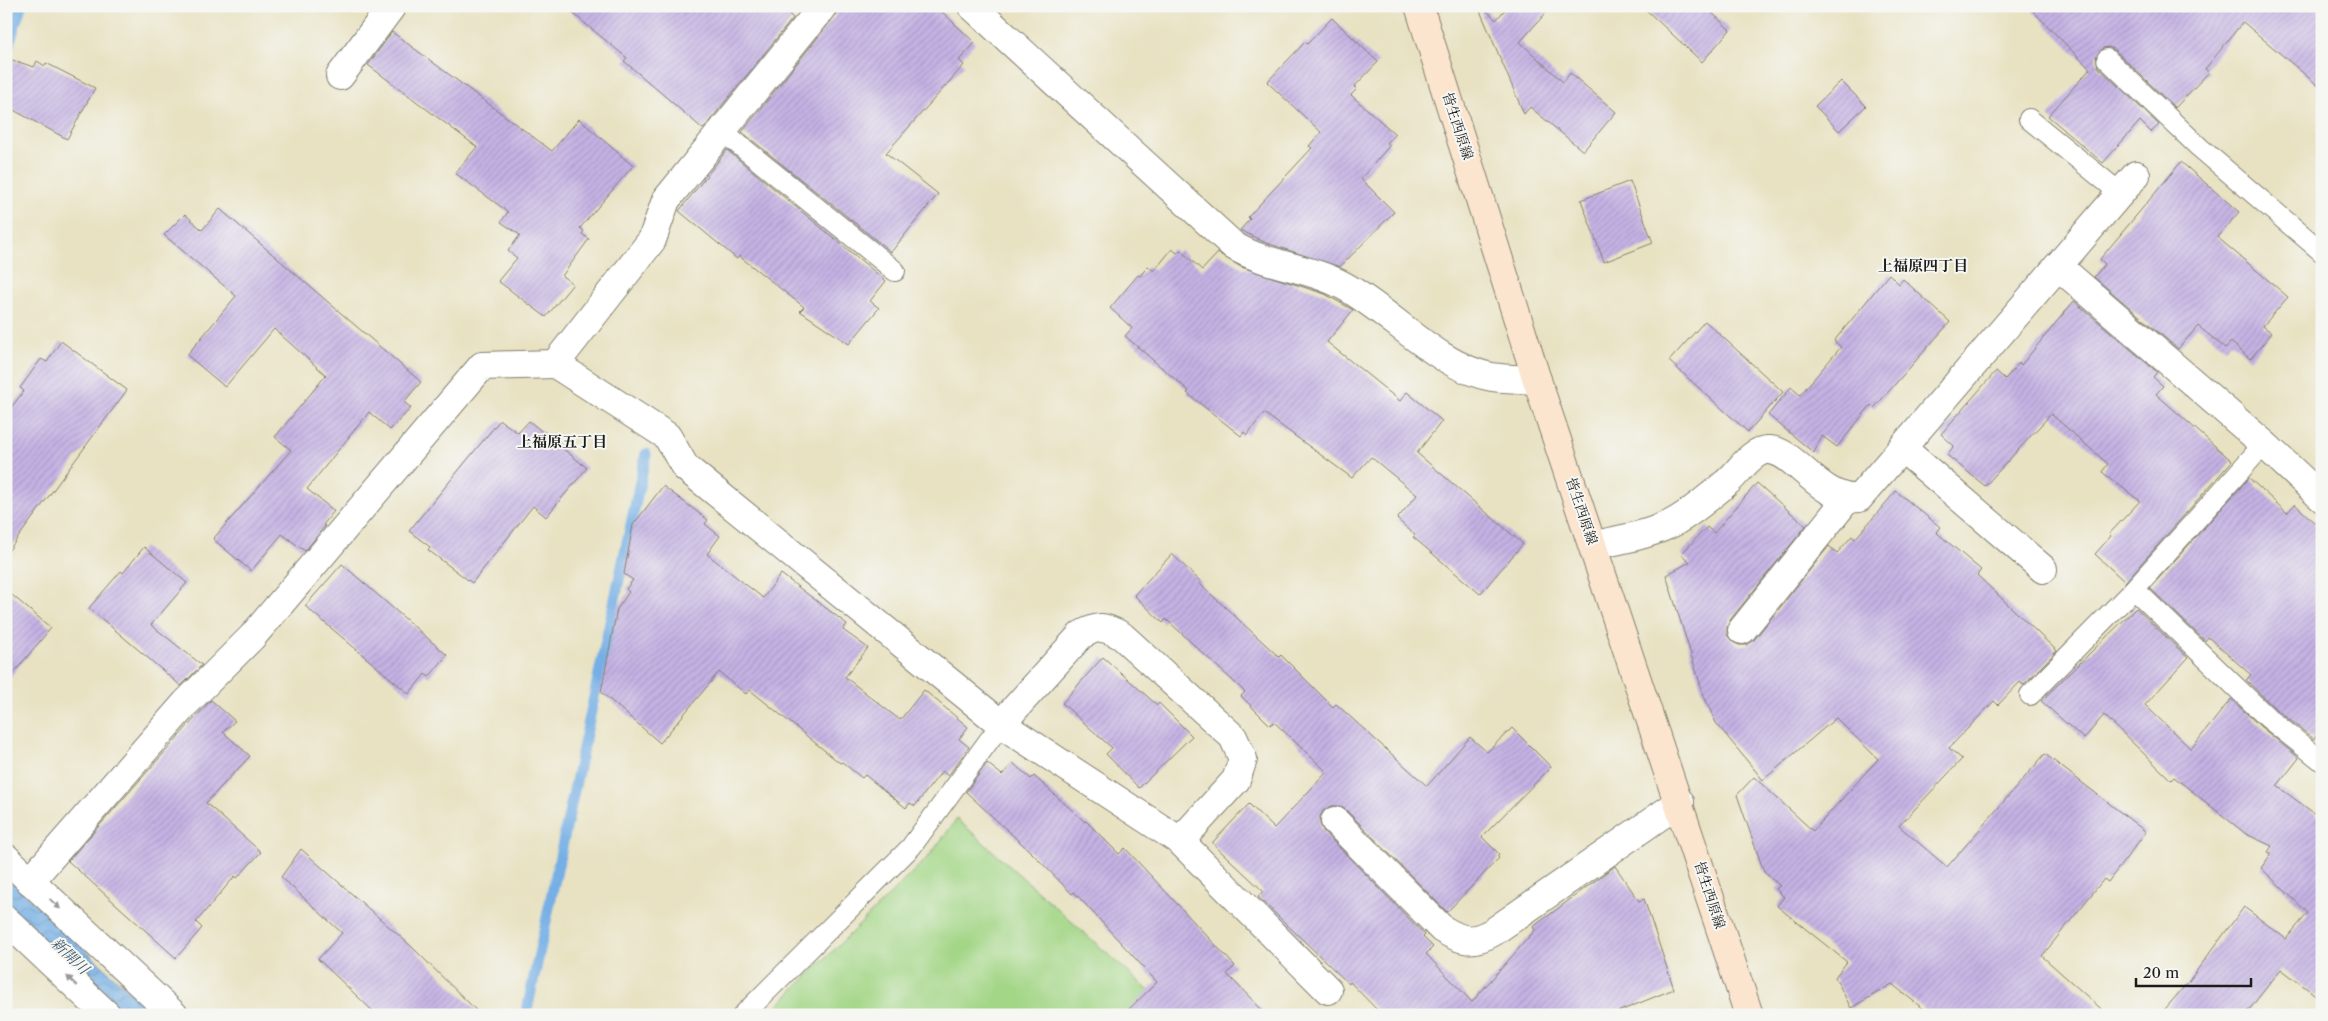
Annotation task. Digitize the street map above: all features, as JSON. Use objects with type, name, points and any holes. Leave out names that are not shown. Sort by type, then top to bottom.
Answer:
[{"type":"main road","name":"皆生西原線","points":[[1419,6],[1537,380],[1680,802],[1749,1015]]},
{"type":"street","points":[[340,76],[392,6]]},
{"type":"street","points":[[555,364],[652,240],[666,200],[823,6]]},
{"type":"street","points":[[972,6],[1234,246],[1260,259],[1290,266],[1344,286],[1453,362],[1491,377],[1537,380]]},
{"type":"street","points":[[1594,545],[1638,536],[1670,525],[1728,482],[1757,453],[1766,450],[1786,457],[1836,495],[1847,499],[1859,498],[1868,490],[2128,184]]},
{"type":"street","points":[[2058,266],[2264,444],[2322,498]]},
{"type":"street","points":[[30,881],[186,703],[252,637],[482,366],[555,364],[668,436],[685,467],[1001,724],[1180,840],[1328,990]]},
{"type":"street","points":[[1902,448],[2044,569]]},
{"type":"street","points":[[1742,630],[1847,499]]},
{"type":"street","points":[[1001,724],[1081,635],[1094,628],[1107,628],[1122,636],[1233,737],[1243,758],[1236,780],[1180,840]]},
{"type":"street","points":[[1335,821],[1442,929],[1457,938],[1471,940],[1482,938],[1493,932],[1680,802]]},
{"type":"street","points":[[6,858],[174,1015]]},
{"type":"street","points":[[6,920],[107,1015]]},
{"type":"lane","points":[[2107,59],[2199,147],[2322,252]]},
{"type":"lane","points":[[2030,119],[2128,184]]},
{"type":"lane","points":[[722,131],[895,271]]},
{"type":"lane","points":[[2030,695],[2134,589],[2264,444]]},
{"type":"lane","points":[[2134,589],[2268,718],[2322,761]]},
{"type":"lane","points":[[744,1015],[911,847],[1001,724]]},
{"type":"green space","points":[[957,819],[1176,1015],[768,1015],[930,855]]},
{"type":"water","name":"新開川","points":[[6,876],[155,1015],[123,1015],[6,906]]},
{"type":"building","points":[[564,6],[780,6],[793,18],[703,129],[624,61],[627,58]]},
{"type":"building","points":[[838,6],[936,6],[975,43],[959,60],[964,65],[886,153],[938,194],[891,252],[742,132],[835,16]]},
{"type":"building","points":[[1478,6],[1482,6],[1496,20],[1508,6],[1552,6],[1520,42],[1563,82],[1570,73],[1616,112],[1583,151],[1530,107],[1524,114]]},
{"type":"building","points":[[1642,6],[1705,6],[1730,30],[1702,62]]},
{"type":"building","points":[[2028,6],[2322,6],[2322,89],[2243,22],[2205,69],[2209,72],[2175,108],[2115,50],[2109,47],[2103,48],[2096,56],[2098,67],[2159,125],[2151,132],[2140,121],[2103,163],[2048,116],[2090,69]]},
{"type":"building","points":[[1332,18],[1378,62],[1354,87],[1357,89],[1351,95],[1395,134],[1387,143],[1390,145],[1361,179],[1394,212],[1340,267],[1266,243],[1240,230],[1250,219],[1248,217],[1312,148],[1309,146],[1321,132],[1267,82],[1305,42],[1307,44]]},
{"type":"building","points":[[392,32],[552,151],[579,119],[633,166],[580,228],[584,231],[582,234],[589,239],[562,276],[573,284],[546,317],[498,281],[517,258],[508,251],[520,235],[501,222],[508,212],[455,173],[477,147],[368,65]]},
{"type":"building","points":[[6,58],[34,67],[37,61],[45,66],[46,63],[95,88],[67,139],[6,106]]},
{"type":"building","points":[[1841,81],[1866,106],[1839,131],[1815,106]]},
{"type":"building","points":[[727,150],[886,281],[870,301],[879,308],[849,344],[800,311],[804,307],[739,256],[737,259],[679,211]]},
{"type":"building","points":[[2181,162],[2239,212],[2217,237],[2288,297],[2263,326],[2272,333],[2250,359],[2231,342],[2225,348],[2198,326],[2178,349],[2094,277],[2105,264],[2100,259]]},
{"type":"building","points":[[1630,181],[1653,243],[1604,262],[1581,200]]},
{"type":"building","points":[[220,209],[421,382],[404,402],[411,408],[390,430],[369,412],[307,489],[334,511],[323,525],[325,526],[305,551],[282,534],[251,571],[213,539],[291,450],[275,437],[326,375],[274,329],[225,387],[187,355],[236,296],[164,235],[185,214],[202,230]]},
{"type":"building","points":[[1172,249],[1177,253],[1180,250],[1202,270],[1218,253],[1241,267],[1325,294],[1353,310],[1327,342],[1400,401],[1407,392],[1442,421],[1417,453],[1523,544],[1480,594],[1413,537],[1415,535],[1397,519],[1417,495],[1371,457],[1352,478],[1264,413],[1247,435],[1244,432],[1241,436],[1187,393],[1189,391],[1125,336],[1132,328],[1110,308],[1138,275],[1140,276],[1148,266],[1154,271]]},
{"type":"building","points":[[1889,274],[1899,284],[1903,279],[1950,322],[1874,408],[1871,405],[1837,447],[1822,436],[1814,453],[1768,415],[1791,387],[1800,395],[1841,347],[1834,341]]},
{"type":"building","points":[[2074,301],[2157,372],[2153,377],[2163,386],[2156,394],[2232,461],[2125,582],[2095,554],[2111,536],[2109,534],[2140,501],[2102,472],[2108,464],[2051,414],[1985,486],[1947,455],[1954,446],[1941,434],[1996,371],[2005,379],[2019,363],[2021,365]]},
{"type":"building","points":[[1705,321],[1783,392],[1748,432],[1669,361]]},
{"type":"building","points":[[61,341],[127,390],[6,554],[6,414],[24,391],[20,388],[41,359],[47,362]]},
{"type":"building","points":[[500,420],[518,433],[529,421],[587,468],[546,517],[533,506],[472,583],[428,550],[430,547],[409,531]]},
{"type":"building","points":[[2249,478],[2287,513],[2295,504],[2322,530],[2322,728],[2314,739],[2276,709],[2246,680],[2251,675],[2208,637],[2205,641],[2150,588]]},
{"type":"building","points":[[1757,483],[1806,526],[1730,620],[1727,627],[1727,635],[1733,642],[1739,645],[1747,645],[1754,640],[1829,546],[1837,553],[1852,536],[1855,539],[1896,491],[1940,527],[1936,532],[1981,570],[1977,575],[2057,651],[2023,685],[2020,682],[1998,705],[1994,701],[1949,748],[1962,759],[1899,826],[1947,867],[2045,754],[2146,832],[2108,882],[2104,879],[2042,956],[2108,1015],[1931,1015],[1892,984],[1851,1008],[1835,977],[1847,962],[1777,906],[1784,897],[1776,889],[1780,886],[1764,872],[1737,795],[1754,777],[1813,831],[1878,759],[1836,718],[1763,780],[1716,723],[1704,696],[1666,575],[1690,562],[1681,554],[1707,527],[1714,533]]},
{"type":"building","points":[[663,486],[708,520],[705,524],[720,536],[707,554],[763,598],[781,574],[847,624],[843,630],[868,648],[845,677],[900,720],[924,690],[968,727],[959,739],[969,747],[948,776],[942,771],[915,806],[910,803],[906,808],[865,775],[862,778],[842,762],[840,763],[750,690],[746,694],[719,672],[660,743],[601,692],[617,609],[629,592],[626,589],[633,580],[624,574],[633,525]]},
{"type":"building","points":[[144,547],[187,583],[151,625],[202,665],[181,686],[89,608],[121,571],[123,573]]},
{"type":"building","points":[[1172,554],[1201,582],[1200,584],[1279,657],[1281,655],[1333,707],[1336,704],[1427,786],[1470,737],[1487,752],[1512,728],[1551,767],[1482,837],[1499,854],[1497,856],[1499,858],[1447,912],[1346,810],[1340,806],[1332,806],[1324,810],[1320,816],[1320,824],[1324,832],[1425,935],[1423,937],[1433,947],[1426,954],[1472,1002],[1535,930],[1533,927],[1615,866],[1639,901],[1644,899],[1674,989],[1610,1015],[1382,1015],[1350,982],[1349,984],[1258,897],[1263,891],[1212,843],[1249,804],[1274,828],[1327,772],[1274,722],[1270,725],[1241,696],[1245,692],[1166,619],[1163,623],[1134,595]]},
{"type":"building","points":[[342,564],[447,655],[429,677],[425,674],[409,694],[305,606]]},
{"type":"building","points":[[6,590],[51,628],[6,682]]},
{"type":"building","points":[[2136,608],[2188,658],[2145,705],[2191,749],[2231,699],[2299,758],[2277,786],[2322,819],[2322,1000],[2281,969],[2245,1015],[2160,1015],[2189,981],[2244,907],[2286,939],[2308,913],[2261,868],[2271,854],[2268,852],[2272,846],[2246,834],[2174,777],[2171,780],[2104,715],[2084,739],[2041,701]]},
{"type":"building","points":[[1103,657],[1157,705],[1159,703],[1192,736],[1139,788],[1106,754],[1112,748],[1062,703]]},
{"type":"building","points":[[211,700],[235,721],[223,732],[250,756],[206,803],[261,852],[237,878],[235,876],[196,922],[202,928],[176,958],[68,861]]},
{"type":"building","points":[[987,763],[1002,775],[1013,763],[1031,779],[1034,776],[1086,821],[1119,854],[1125,848],[1235,966],[1227,974],[1267,1015],[1123,1015],[1157,982],[1074,892],[1072,894],[1033,854],[966,792]]},
{"type":"building","points":[[301,849],[412,947],[481,1015],[377,1015],[318,959],[342,933],[281,877]]},
{"type":"waterway","points":[[6,53],[21,6]]},
{"type":"waterway","points":[[526,1015],[646,454]]},
{"type":"district","name":"上福原四丁目","points":[[1923,266]]},
{"type":"district","name":"上福原五丁目","points":[[562,442]]}]
